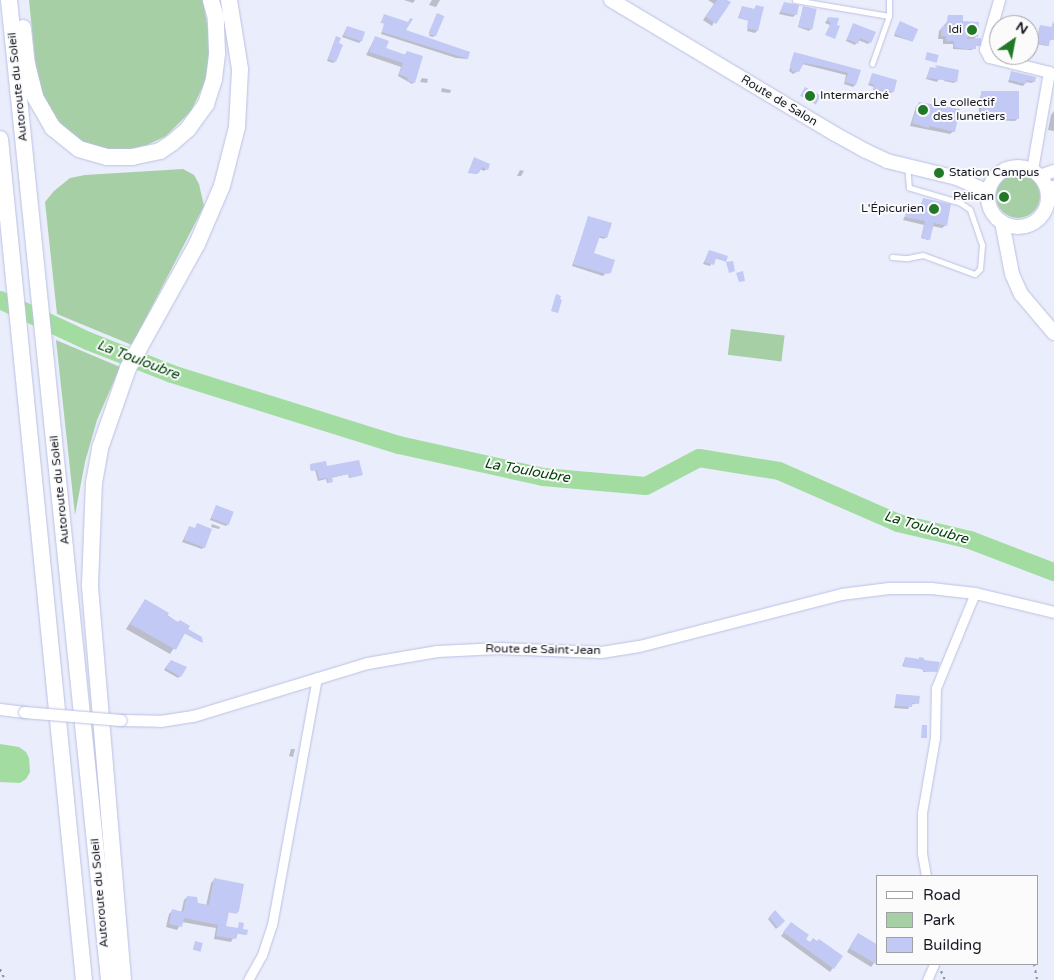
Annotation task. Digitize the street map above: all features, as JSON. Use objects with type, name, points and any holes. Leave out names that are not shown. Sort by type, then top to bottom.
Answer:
[{"type":"highway","name":"Autoroute du Soleil","points":[[9,0],[109,980]]},
{"type":"highway","points":[[19,0],[27,64],[35,97],[53,128],[79,149],[107,157],[132,157],[160,151],[172,143],[188,129],[206,104],[214,79],[218,53],[216,18],[211,0]]},
{"type":"highway","points":[[123,980],[90,586],[94,483],[98,457],[116,396],[128,368],[197,244],[222,186],[237,127],[240,69],[229,0]]},
{"type":"highway","name":"Autoroute du Soleil","points":[[0,140],[84,980]]},
{"type":"highway","points":[[0,229],[14,288]]},
{"type":"main road","name":"Route de Salon","points":[[612,0],[835,134],[887,161],[957,178],[988,192]]},
{"type":"main road","points":[[1036,173],[1051,191],[1044,213],[1037,221],[1018,227],[1002,222],[991,209],[988,192],[995,177],[1013,167],[1036,173],[1054,171]]},
{"type":"main road","name":"Route de Salon","points":[[957,178],[995,177]]},
{"type":"main road","points":[[1002,222],[1006,252],[1012,274],[1022,294],[1054,334]]},
{"type":"main road","points":[[1006,252],[1018,227]]},
{"type":"street","points":[[999,0],[985,49],[990,57],[1049,72],[1036,173]]},
{"type":"street","name":"Route de Saint-Jean","points":[[0,709],[121,720],[160,721],[193,716],[367,663],[437,651],[499,648],[601,652],[639,646],[841,594],[890,588],[931,588],[975,593],[1054,612]]},
{"type":"street","points":[[926,875],[922,853],[922,814],[936,738],[936,688],[975,593]]},
{"type":"street","points":[[248,980],[262,954],[272,924],[317,677]]},
{"type":"street","points":[[927,980],[934,965]]},
{"type":"lane","points":[[795,0],[889,16]]},
{"type":"lane","points":[[872,64],[889,16],[889,0]]},
{"type":"lane","points":[[892,256],[908,258],[923,255],[975,274],[980,270],[982,245],[970,210],[960,203],[909,188],[907,166]]},
{"type":"path","points":[[1034,965],[1037,980]]},
{"type":"path","points":[[0,969],[5,980]]},
{"type":"green space","points":[[29,0],[203,0],[210,41],[209,62],[205,82],[191,111],[166,136],[147,145],[128,150],[103,149],[85,143],[67,130],[53,115],[45,101],[37,79]]},
{"type":"green space","points":[[183,169],[194,175],[199,184],[204,206],[132,345],[57,314],[45,202],[54,191],[70,178],[85,175]]},
{"type":"green space","points":[[1014,174],[1022,174],[1034,180],[1040,196],[1034,212],[1022,218],[1014,218],[1002,212],[996,200],[996,192],[1002,180]]},
{"type":"green space","points":[[731,329],[785,336],[781,361],[728,355]]},
{"type":"green space","points":[[56,340],[120,367],[97,420],[85,462],[75,515]]},
{"type":"shaded area","points":[[0,744],[19,747],[26,752],[29,758],[30,772],[26,779],[20,783],[0,782]]},
{"type":"building","points":[[717,0],[731,2],[716,24],[706,17]]},
{"type":"building","points":[[784,2],[799,5],[797,15],[780,12]]},
{"type":"building","points":[[756,5],[764,7],[758,31],[747,28],[748,20],[739,18],[742,6],[755,9]]},
{"type":"building","points":[[803,6],[817,9],[812,29],[799,27]]},
{"type":"building","points":[[437,13],[444,16],[436,36],[428,33]]},
{"type":"building","points":[[384,14],[408,22],[410,18],[413,19],[406,30],[470,52],[468,59],[382,32],[384,23],[381,22]]},
{"type":"building","points":[[948,15],[963,15],[963,21],[979,22],[978,37],[968,36],[967,39],[981,38],[981,46],[976,46],[976,49],[965,49],[954,47],[954,41],[946,41],[946,36],[941,36],[942,26],[946,26]]},
{"type":"building","points":[[828,17],[839,18],[837,25],[840,26],[835,39],[825,35],[831,23],[827,20]]},
{"type":"building","points":[[1053,20],[1054,40],[1050,39],[1049,46],[1039,44],[1040,25],[1052,27]]},
{"type":"building","points":[[900,21],[918,29],[913,42],[894,34]]},
{"type":"building","points":[[853,23],[876,32],[871,43],[860,38],[858,44],[847,39]]},
{"type":"building","points":[[347,26],[365,32],[362,41],[344,36]]},
{"type":"building","points":[[336,36],[341,38],[339,43],[343,45],[336,62],[328,59]]},
{"type":"building","points":[[375,36],[389,41],[386,48],[406,55],[407,51],[423,56],[415,83],[407,81],[408,78],[399,74],[403,63],[369,52]]},
{"type":"building","points":[[794,52],[861,70],[856,85],[845,82],[848,73],[825,67],[804,63],[799,72],[792,71],[790,65]]},
{"type":"building","points":[[927,52],[939,55],[937,63],[925,60]]},
{"type":"building","points":[[935,65],[959,70],[957,82],[927,78],[930,67],[937,68]]},
{"type":"building","points":[[1011,71],[1036,77],[1035,82],[1027,80],[1026,84],[1009,80]]},
{"type":"building","points":[[872,73],[897,80],[894,92],[873,89],[874,85],[869,83]]},
{"type":"building","name":"Intermarché","points":[[805,87],[821,96],[816,104],[800,96]]},
{"type":"building","points":[[981,91],[1019,91],[1019,119],[981,119]]},
{"type":"building","points":[[919,102],[960,109],[955,132],[912,123]]},
{"type":"building","points":[[474,157],[490,164],[488,170],[482,167],[479,173],[468,173]]},
{"type":"building","points":[[923,198],[951,204],[947,226],[934,223],[930,240],[921,238],[925,221],[905,217],[907,209],[911,210],[912,207],[920,209]]},
{"type":"building","points":[[588,216],[612,223],[607,238],[600,236],[594,253],[615,260],[611,273],[606,274],[573,264]]},
{"type":"building","points":[[709,250],[728,256],[726,262],[716,258],[714,265],[704,262]]},
{"type":"building","points":[[733,261],[735,271],[729,273],[726,262]]},
{"type":"building","points":[[743,271],[745,281],[739,282],[736,273]]},
{"type":"building","points":[[556,294],[561,296],[560,299],[562,300],[558,313],[551,311]]},
{"type":"building","points":[[359,460],[363,475],[350,478],[349,474],[332,477],[333,482],[328,483],[327,478],[319,479],[317,470],[311,471],[310,464],[326,461],[327,466]]},
{"type":"building","points":[[216,505],[234,512],[229,525],[211,518]]},
{"type":"building","points":[[197,523],[212,529],[205,548],[184,540],[189,526],[195,528]]},
{"type":"building","points":[[145,599],[169,613],[167,616],[178,622],[180,620],[190,626],[188,629],[202,637],[203,643],[185,633],[176,650],[130,624]]},
{"type":"building","points":[[905,657],[919,659],[919,657],[924,658],[924,660],[940,662],[937,672],[923,671],[923,669],[903,667]]},
{"type":"building","points":[[171,660],[187,667],[181,677],[165,668]]},
{"type":"building","points":[[896,694],[920,696],[919,704],[912,703],[912,707],[895,706]]},
{"type":"building","points":[[922,725],[927,725],[927,738],[921,738]]},
{"type":"building","points":[[214,878],[244,884],[239,911],[236,914],[229,912],[226,926],[238,928],[239,922],[244,923],[243,929],[248,930],[247,935],[238,933],[236,939],[216,936],[218,925],[184,918],[182,927],[169,924],[172,909],[183,912],[187,896],[197,897],[198,903],[209,905]]},
{"type":"building","points":[[775,910],[785,921],[778,928],[769,917]]},
{"type":"building","points":[[791,922],[809,935],[806,939],[810,942],[813,938],[817,941],[819,939],[843,956],[834,969],[783,932]]},
{"type":"building","points":[[858,933],[876,944],[876,964],[849,948]]},
{"type":"building","points":[[195,941],[203,943],[201,952],[193,950]]},
{"type":"waterway","name":"La Touloubre","points":[[0,300],[88,341],[172,374],[399,445],[543,477],[646,486],[699,458],[779,471],[898,523],[970,540],[1054,572]]},
{"type":"place","name":"Idi","points":[[972,30]]},
{"type":"place","name":"Intermarché","points":[[810,96]]},
{"type":"place","name":"Le collectif des lunetiers","points":[[923,110]]},
{"type":"place","name":"Station Campus","points":[[939,173]]},
{"type":"place","name":"Pélican","points":[[1004,197]]},
{"type":"place","name":"L'Épicurien","points":[[934,209]]}]
